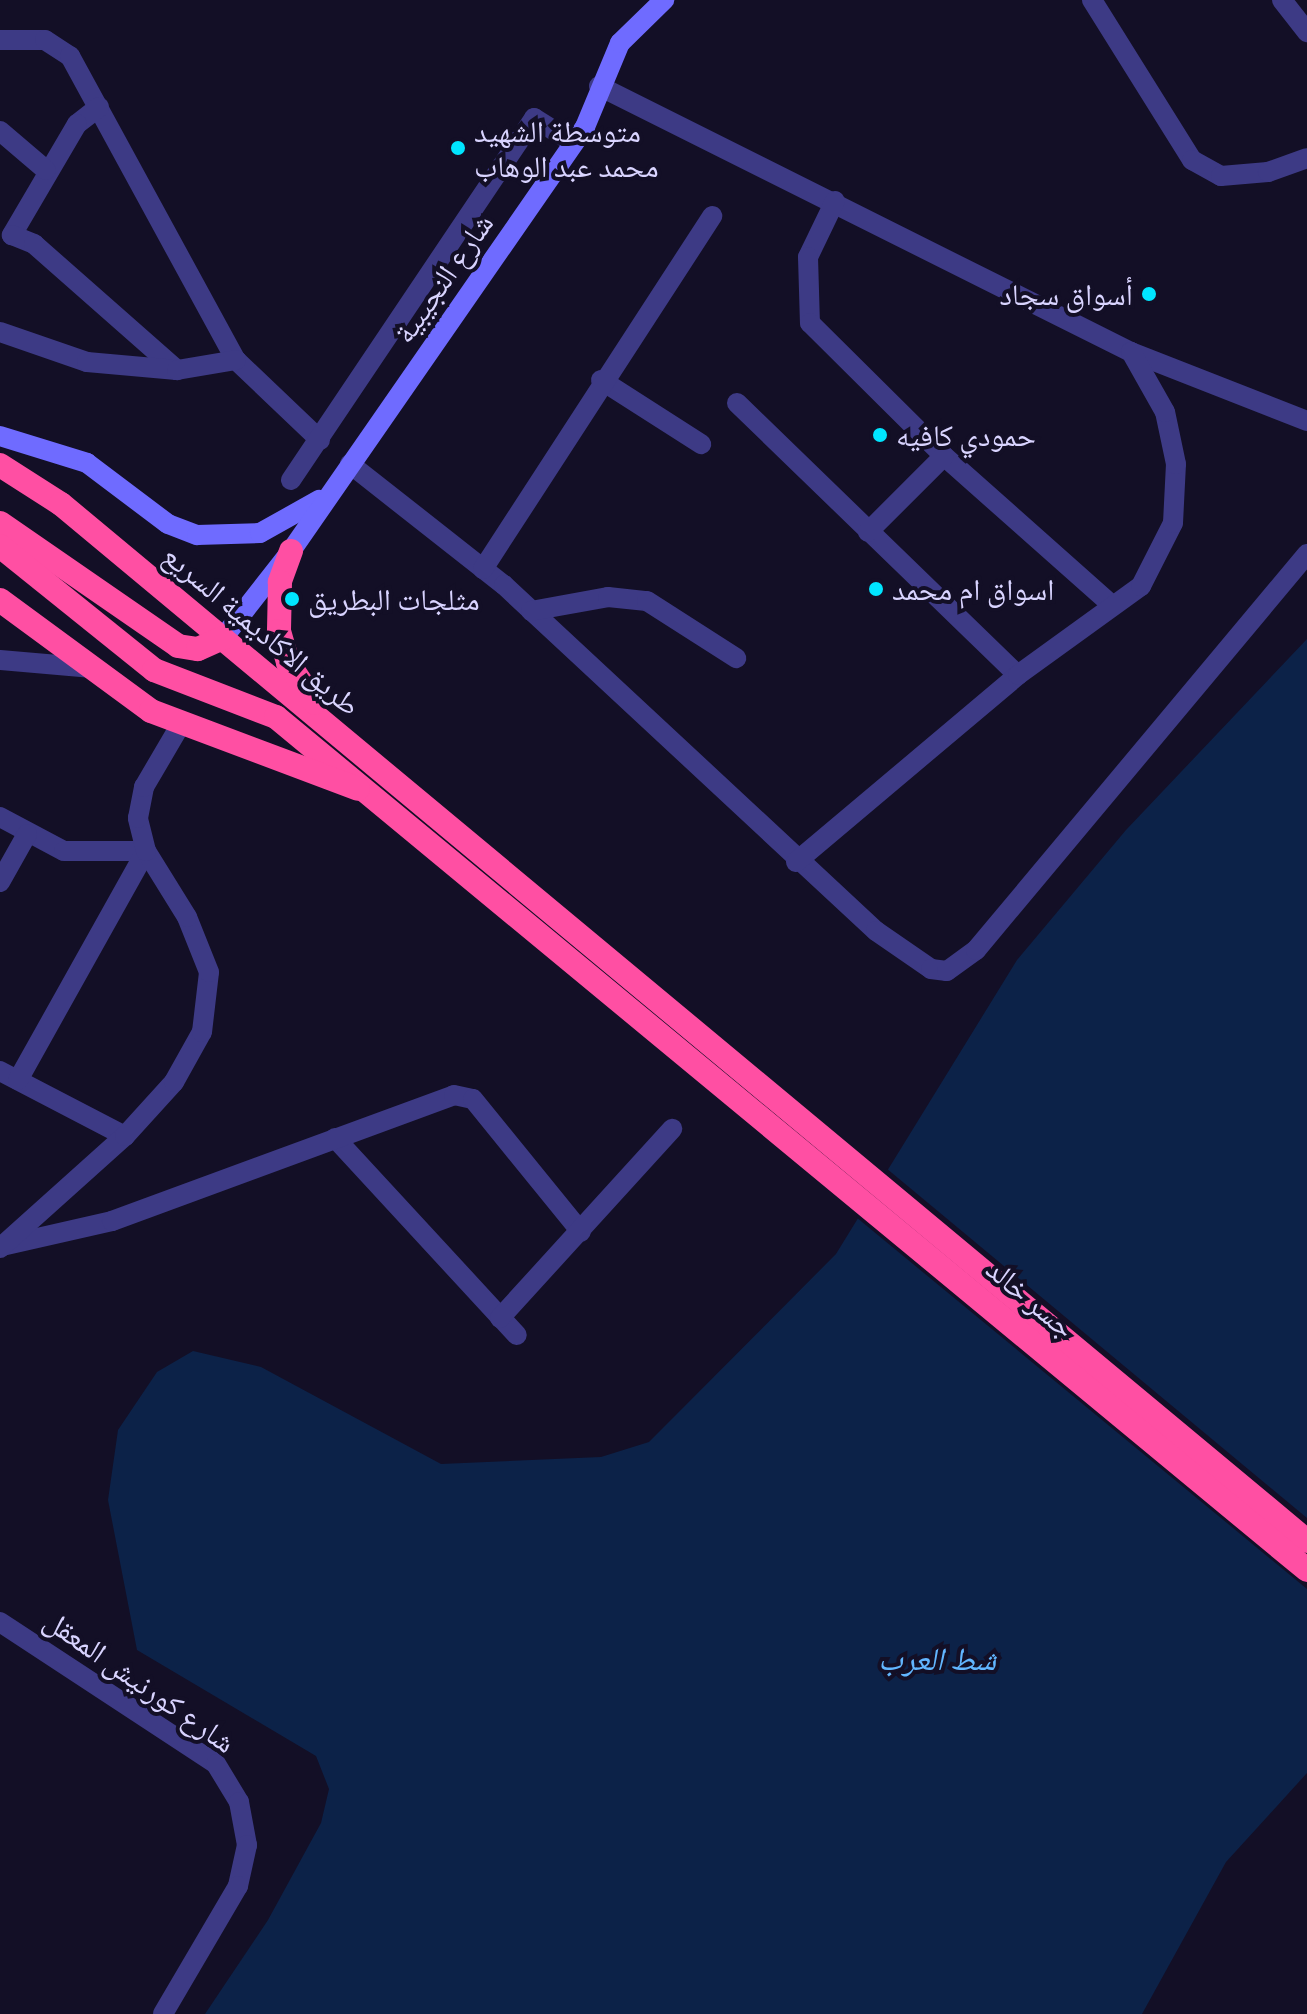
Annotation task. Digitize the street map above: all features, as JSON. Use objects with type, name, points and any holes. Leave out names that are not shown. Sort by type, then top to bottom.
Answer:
[{"type":"highway","name":"طريق الاكاديمية السريع","points":[[0,465],[61,504],[349,746],[479,850],[720,1068]]},
{"type":"highway","points":[[0,523],[178,646],[198,649],[223,638]]},
{"type":"highway","name":"طريق الاكاديمية السريع","points":[[0,546],[154,670],[276,717],[720,1068]]},
{"type":"highway","points":[[291,551],[278,599],[283,648],[296,678],[349,746]]},
{"type":"highway","points":[[0,600],[93,668],[181,724],[369,792]]},
{"type":"highway","name":"جسر خالد","points":[[720,1068],[1307,1541]]},
{"type":"highway","name":"جسر خالد","points":[[720,1068],[1307,1570]]},
{"type":"main road","name":"شارع النجيبية","points":[[223,638],[291,551],[574,143],[620,43],[664,0]]},
{"type":"main road","points":[[0,436],[62,451],[168,524],[213,538],[244,537],[284,523],[347,469]]},
{"type":"street","points":[[1092,0],[1192,160],[1221,176],[1268,172],[1307,158]]},
{"type":"street","points":[[1282,0],[1307,32]]},
{"type":"street","points":[[0,40],[60,45],[99,107],[236,360],[320,440]]},
{"type":"street","points":[[599,86],[835,201],[1131,352],[1307,421]]},
{"type":"street","points":[[99,107],[77,124],[46,170],[12,235],[34,244],[177,370]]},
{"type":"street","points":[[291,480],[534,118],[574,143]]},
{"type":"street","points":[[0,131],[46,170]]},
{"type":"street","points":[[835,201],[808,257],[810,323],[944,456],[1112,605]]},
{"type":"street","points":[[483,569],[601,380],[712,216]]},
{"type":"street","points":[[0,332],[70,358],[177,370],[236,360]]},
{"type":"street","points":[[796,862],[1018,675],[1141,586],[1159,557],[1176,492],[1165,412],[1131,352]]},
{"type":"street","points":[[601,380],[701,444]]},
{"type":"street","points":[[737,403],[1018,675]]},
{"type":"street","points":[[868,532],[944,456]]},
{"type":"street","points":[[347,469],[483,569],[796,862],[931,969],[961,966],[1307,554]]},
{"type":"street","points":[[531,611],[608,597],[647,601],[736,658]]},
{"type":"street","points":[[0,660],[93,668]]},
{"type":"street","points":[[1,1247],[125,1136],[190,1059],[208,1001],[201,944],[146,851],[139,802],[181,724]]},
{"type":"street","points":[[0,817],[27,834],[79,853],[146,851]]},
{"type":"street","points":[[0,882],[27,834]]},
{"type":"street","points":[[125,1136],[9,1076],[146,851]]},
{"type":"street","points":[[1,1247],[112,1221],[335,1138],[464,1095],[581,1232]]},
{"type":"street","points":[[500,1318],[672,1129]]},
{"type":"street","points":[[335,1138],[517,1335]]},
{"type":"street","name":"شارع كورنيش المعقل","points":[[0,1622],[195,1748],[235,1792],[247,1845],[238,1886],[163,2014]]},
{"type":"water","name":"شط العرب","points":[[1307,639],[1307,1773],[1226,1862],[1142,2014],[205,2014],[268,1920],[321,1823],[329,1789],[316,1756],[137,1650],[108,1500],[118,1430],[157,1372],[193,1351],[261,1367],[441,1464],[601,1457],[649,1442],[836,1254],[1017,960],[1126,830]]},
{"type":"pier","points":[[886,1168],[1307,1518],[1307,1589],[856,1217]]},
{"type":"place","name":"متوسطة الشهيد محمد عبد الوهاب","points":[[458,148]]},
{"type":"place","name":"أسواق سجاد","points":[[1149,294]]},
{"type":"place","name":"حمودي كافيه","points":[[880,435]]},
{"type":"place","name":"اسواق ام محمد","points":[[876,589]]},
{"type":"place","name":"مثلجات البطريق","points":[[292,599]]}]
